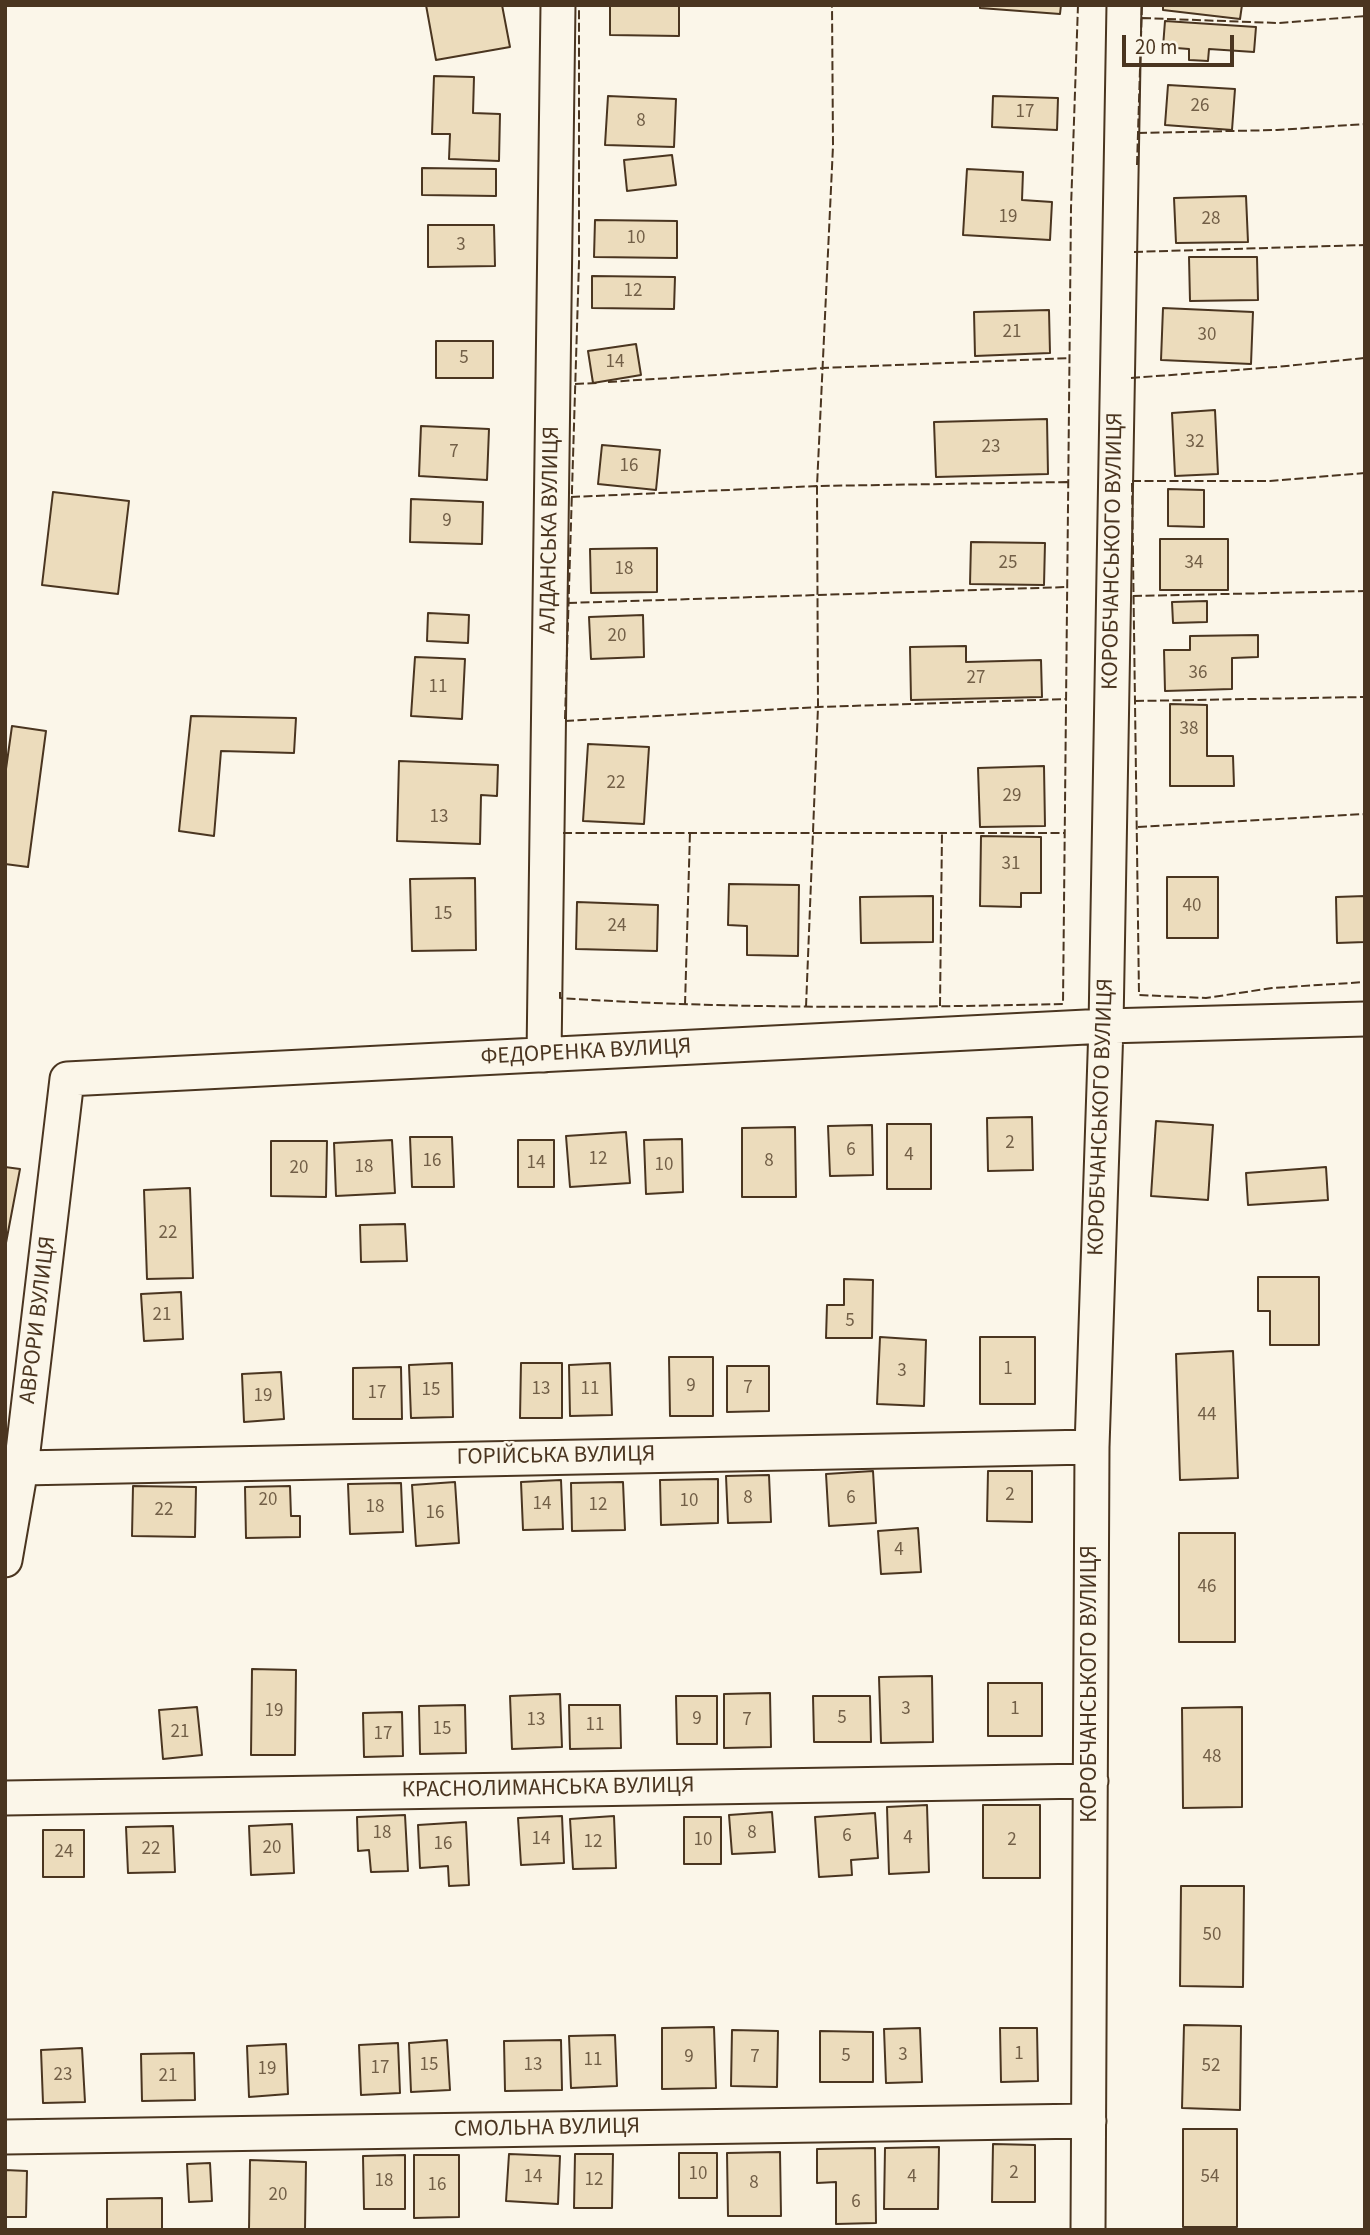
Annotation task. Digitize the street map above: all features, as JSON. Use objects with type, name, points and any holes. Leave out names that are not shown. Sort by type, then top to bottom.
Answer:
[{"type":"street","name":"АЛДАНСЬКА ВУЛИЦЯ","points":[[544,1055],[558,5]]},
{"type":"street","name":"КОРОБЧАНСЬКОГО ВУЛИЦЯ","points":[[1088,2230],[1092,1447],[1105,1026],[1124,5]]},
{"type":"street","name":"ФЕДОРЕНКА ВУЛИЦЯ","points":[[67,1079],[1105,1026],[1365,1019]]},
{"type":"street","name":"АВРОРИ ВУЛИЦЯ","points":[[5,1560],[21,1468],[67,1079]]},
{"type":"street","name":"ГОРІЙСЬКА ВУЛИЦЯ","points":[[21,1468],[1092,1447]]},
{"type":"street","name":"КРАСНОЛИМАНСЬКА ВУЛИЦЯ","points":[[5,1798],[1091,1781]]},
{"type":"street","name":"СМОЛЬНА ВУЛИЦЯ","points":[[5,2137],[1089,2121]]},
{"type":"building","points":[[426,5],[502,5],[510,47],[436,60]]},
{"type":"building","points":[[610,5],[679,5],[679,36],[610,35]]},
{"type":"building","points":[[980,5],[1061,5],[1060,14],[980,8]]},
{"type":"building","points":[[1163,5],[1242,5],[1240,19],[1163,10]]},
{"type":"building","points":[[1165,21],[1256,27],[1254,52],[1209,49],[1208,61],[1189,60],[1189,49],[1163,47]]},
{"type":"building","points":[[434,76],[474,77],[473,113],[500,114],[499,161],[449,159],[450,134],[432,134]]},
{"type":"building","points":[[1168,85],[1235,89],[1232,130],[1165,125]]},
{"type":"building","points":[[608,96],[676,99],[674,147],[605,145]]},
{"type":"building","points":[[993,96],[1058,98],[1057,130],[992,127]]},
{"type":"building","points":[[672,155],[676,185],[627,191],[624,160]]},
{"type":"building","points":[[422,168],[496,169],[496,196],[422,195]]},
{"type":"building","points":[[967,169],[1023,172],[1022,200],[1052,202],[1050,240],[963,235]]},
{"type":"building","points":[[1246,196],[1248,242],[1176,243],[1174,198]]},
{"type":"building","points":[[595,220],[677,221],[677,258],[594,257]]},
{"type":"building","points":[[428,225],[494,225],[495,266],[428,267]]},
{"type":"building","points":[[1189,257],[1257,257],[1258,300],[1190,301]]},
{"type":"building","points":[[592,276],[675,277],[674,309],[592,308]]},
{"type":"building","points":[[1163,308],[1253,312],[1251,364],[1161,360]]},
{"type":"building","points":[[1049,310],[1050,353],[975,356],[974,312]]},
{"type":"building","points":[[436,341],[493,341],[493,378],[436,378]]},
{"type":"building","points":[[636,344],[641,375],[593,383],[588,351]]},
{"type":"building","points":[[1215,410],[1218,474],[1175,476],[1172,413]]},
{"type":"building","points":[[1047,419],[1048,474],[936,477],[934,422]]},
{"type":"building","points":[[421,426],[489,429],[487,480],[419,476]]},
{"type":"building","points":[[602,445],[660,450],[656,490],[598,484]]},
{"type":"building","points":[[1168,489],[1204,490],[1204,527],[1168,526]]},
{"type":"building","points":[[53,492],[129,501],[118,594],[42,585]]},
{"type":"building","points":[[411,499],[483,502],[482,544],[410,542]]},
{"type":"building","points":[[1160,539],[1228,539],[1228,590],[1160,590]]},
{"type":"building","points":[[971,542],[1045,543],[1044,585],[970,584]]},
{"type":"building","points":[[657,548],[657,592],[591,593],[590,549]]},
{"type":"building","points":[[1207,601],[1207,622],[1173,623],[1172,602]]},
{"type":"building","points":[[428,613],[469,615],[468,643],[427,641]]},
{"type":"building","points":[[643,615],[644,657],[591,659],[589,617]]},
{"type":"building","points":[[1258,635],[1258,657],[1232,658],[1232,689],[1165,691],[1164,650],[1190,650],[1190,636]]},
{"type":"building","points":[[966,646],[966,662],[1041,660],[1042,697],[911,700],[910,647]]},
{"type":"building","points":[[415,657],[465,659],[462,719],[411,716]]},
{"type":"building","points":[[1170,704],[1207,705],[1207,756],[1233,756],[1234,786],[1170,786]]},
{"type":"building","points":[[191,716],[296,718],[294,753],[221,751],[214,836],[179,831]]},
{"type":"building","points":[[12,726],[46,731],[28,867],[5,864],[5,776]]},
{"type":"building","points":[[588,744],[649,747],[644,824],[583,821]]},
{"type":"building","points":[[399,761],[498,765],[497,796],[481,795],[480,844],[397,841]]},
{"type":"building","points":[[1044,766],[1045,826],[980,827],[978,768]]},
{"type":"building","points":[[981,836],[1041,837],[1041,893],[1021,893],[1021,907],[980,906]]},
{"type":"building","points":[[1167,877],[1218,877],[1218,938],[1167,938]]},
{"type":"building","points":[[475,878],[476,950],[412,951],[410,879]]},
{"type":"building","points":[[729,884],[799,885],[798,956],[747,955],[747,926],[728,925]]},
{"type":"building","points":[[933,896],[933,942],[861,943],[860,897]]},
{"type":"building","points":[[1365,896],[1365,942],[1337,943],[1336,897]]},
{"type":"building","points":[[577,902],[658,905],[657,951],[576,949]]},
{"type":"building","points":[[1032,1117],[1033,1170],[988,1171],[987,1118]]},
{"type":"building","points":[[1156,1121],[1213,1125],[1208,1200],[1151,1196]]},
{"type":"building","points":[[887,1124],[931,1124],[931,1189],[887,1189]]},
{"type":"building","points":[[872,1125],[873,1175],[830,1176],[828,1126]]},
{"type":"building","points":[[795,1127],[796,1197],[742,1197],[742,1128]]},
{"type":"building","points":[[626,1132],[630,1183],[570,1187],[566,1136]]},
{"type":"building","points":[[410,1137],[452,1137],[454,1187],[412,1187]]},
{"type":"building","points":[[682,1139],[683,1192],[646,1194],[644,1140]]},
{"type":"building","points":[[392,1140],[395,1193],[336,1196],[334,1143]]},
{"type":"building","points":[[518,1140],[554,1140],[554,1187],[518,1187]]},
{"type":"building","points":[[271,1141],[327,1141],[326,1197],[271,1196]]},
{"type":"building","points":[[5,1167],[20,1169],[5,1248]]},
{"type":"building","points":[[1326,1167],[1328,1200],[1248,1205],[1246,1173]]},
{"type":"building","points":[[190,1188],[193,1278],[147,1279],[144,1190]]},
{"type":"building","points":[[405,1224],[407,1261],[361,1262],[360,1225]]},
{"type":"building","points":[[1258,1277],[1319,1277],[1319,1345],[1270,1345],[1270,1311],[1258,1311]]},
{"type":"building","points":[[844,1279],[873,1280],[872,1338],[826,1338],[827,1305],[844,1305]]},
{"type":"building","points":[[181,1292],[183,1339],[144,1341],[141,1294]]},
{"type":"building","points":[[880,1337],[926,1340],[924,1406],[877,1404]]},
{"type":"building","points":[[980,1337],[1035,1337],[1035,1404],[980,1404]]},
{"type":"building","points":[[1233,1351],[1238,1478],[1180,1480],[1176,1354]]},
{"type":"building","points":[[669,1357],[713,1357],[713,1416],[670,1416]]},
{"type":"building","points":[[452,1363],[453,1417],[411,1418],[409,1365]]},
{"type":"building","points":[[521,1363],[562,1363],[562,1418],[520,1418]]},
{"type":"building","points":[[610,1363],[612,1415],[570,1416],[569,1365]]},
{"type":"building","points":[[727,1366],[769,1366],[769,1411],[727,1412]]},
{"type":"building","points":[[401,1367],[402,1419],[353,1419],[353,1368]]},
{"type":"building","points":[[281,1372],[284,1419],[244,1422],[242,1374]]},
{"type":"building","points":[[873,1471],[876,1523],[829,1526],[826,1474]]},
{"type":"building","points":[[988,1471],[1032,1471],[1032,1522],[987,1521]]},
{"type":"building","points":[[769,1475],[771,1522],[728,1523],[726,1476]]},
{"type":"building","points":[[718,1479],[718,1523],[661,1525],[660,1480]]},
{"type":"building","points":[[561,1480],[563,1529],[523,1530],[521,1482]]},
{"type":"building","points":[[455,1482],[459,1543],[416,1546],[412,1485]]},
{"type":"building","points":[[623,1482],[625,1530],[572,1531],[571,1483]]},
{"type":"building","points":[[401,1483],[403,1532],[350,1534],[348,1484]]},
{"type":"building","points":[[133,1486],[196,1487],[195,1537],[132,1536]]},
{"type":"building","points":[[290,1486],[291,1516],[300,1516],[300,1537],[246,1538],[245,1487]]},
{"type":"building","points":[[918,1528],[921,1572],[881,1574],[878,1531]]},
{"type":"building","points":[[1179,1533],[1235,1533],[1235,1642],[1179,1642]]},
{"type":"building","points":[[252,1669],[296,1670],[295,1755],[251,1755]]},
{"type":"building","points":[[932,1676],[933,1742],[881,1743],[879,1677]]},
{"type":"building","points":[[988,1683],[1042,1683],[1042,1736],[988,1736]]},
{"type":"building","points":[[770,1693],[771,1747],[724,1748],[724,1694]]},
{"type":"building","points":[[560,1694],[562,1747],[512,1749],[510,1696]]},
{"type":"building","points":[[676,1696],[717,1696],[717,1744],[677,1744]]},
{"type":"building","points":[[813,1696],[870,1696],[871,1742],[814,1742]]},
{"type":"building","points":[[465,1705],[466,1753],[420,1754],[419,1706]]},
{"type":"building","points":[[569,1705],[620,1705],[621,1748],[570,1749]]},
{"type":"building","points":[[197,1707],[202,1755],[163,1759],[159,1710]]},
{"type":"building","points":[[1242,1707],[1242,1807],[1183,1808],[1182,1708]]},
{"type":"building","points":[[402,1712],[403,1756],[364,1757],[363,1713]]},
{"type":"building","points":[[927,1805],[929,1872],[889,1874],[887,1807]]},
{"type":"building","points":[[983,1805],[1040,1805],[1040,1878],[983,1878]]},
{"type":"building","points":[[772,1812],[775,1852],[732,1854],[729,1815]]},
{"type":"building","points":[[875,1813],[878,1858],[851,1860],[852,1875],[819,1877],[815,1817]]},
{"type":"building","points":[[405,1815],[408,1871],[371,1872],[369,1850],[358,1851],[357,1817]]},
{"type":"building","points":[[562,1816],[564,1863],[521,1865],[518,1818]]},
{"type":"building","points":[[614,1816],[616,1868],[573,1869],[570,1819]]},
{"type":"building","points":[[684,1817],[721,1817],[721,1864],[684,1864]]},
{"type":"building","points":[[466,1822],[469,1885],[449,1886],[448,1866],[420,1868],[418,1825]]},
{"type":"building","points":[[292,1824],[294,1873],[251,1875],[249,1826]]},
{"type":"building","points":[[173,1826],[175,1872],[128,1873],[126,1827]]},
{"type":"building","points":[[43,1830],[84,1830],[84,1877],[43,1877]]},
{"type":"building","points":[[1181,1886],[1244,1886],[1243,1987],[1180,1986]]},
{"type":"building","points":[[1184,2025],[1241,2026],[1240,2110],[1182,2108]]},
{"type":"building","points":[[714,2027],[716,2088],[662,2089],[662,2028]]},
{"type":"building","points":[[920,2028],[922,2082],[886,2083],[884,2029]]},
{"type":"building","points":[[1000,2028],[1037,2028],[1038,2081],[1001,2082]]},
{"type":"building","points":[[732,2030],[778,2031],[777,2087],[731,2086]]},
{"type":"building","points":[[820,2031],[873,2032],[873,2082],[820,2082]]},
{"type":"building","points":[[615,2035],[617,2086],[571,2088],[569,2036]]},
{"type":"building","points":[[447,2040],[450,2090],[411,2092],[409,2043]]},
{"type":"building","points":[[561,2040],[562,2090],[505,2091],[504,2041]]},
{"type":"building","points":[[398,2043],[400,2093],[361,2095],[359,2045]]},
{"type":"building","points":[[286,2044],[288,2094],[249,2097],[247,2046]]},
{"type":"building","points":[[82,2048],[85,2102],[43,2103],[41,2050]]},
{"type":"building","points":[[194,2053],[195,2100],[142,2101],[141,2054]]},
{"type":"building","points":[[1183,2129],[1237,2129],[1237,2227],[1183,2227]]},
{"type":"building","points":[[993,2144],[1035,2145],[1035,2202],[992,2202]]},
{"type":"building","points":[[939,2147],[938,2209],[884,2209],[885,2148]]},
{"type":"building","points":[[875,2148],[876,2223],[836,2224],[836,2182],[817,2183],[817,2149]]},
{"type":"building","points":[[780,2152],[781,2216],[728,2216],[727,2153]]},
{"type":"building","points":[[679,2153],[717,2153],[717,2198],[679,2198]]},
{"type":"building","points":[[509,2154],[560,2156],[558,2204],[506,2201]]},
{"type":"building","points":[[575,2154],[613,2154],[612,2208],[574,2208]]},
{"type":"building","points":[[405,2155],[405,2209],[364,2209],[363,2156]]},
{"type":"building","points":[[414,2155],[459,2155],[459,2217],[414,2218]]},
{"type":"building","points":[[250,2160],[306,2162],[305,2230],[249,2230]]},
{"type":"building","points":[[210,2163],[212,2201],[189,2202],[187,2164]]},
{"type":"building","points":[[5,2170],[27,2171],[26,2217],[5,2217]]},
{"type":"building","points":[[162,2198],[162,2230],[107,2230],[107,2199]]},
{"type":"fence","points":[[565,719],[579,262],[579,5]]},
{"type":"fence","points":[[806,1007],[818,707],[817,486],[833,146],[832,5]]},
{"type":"fence","points":[[560,992],[560,998],[749,1006],[1063,1004],[1071,208],[1078,5]]},
{"type":"fence","points":[[1137,165],[1142,5]]},
{"type":"fence","points":[[1142,18],[1278,23],[1365,16]]},
{"type":"fence","points":[[1138,133],[1277,130],[1365,124]]},
{"type":"fence","points":[[1134,252],[1365,245]]},
{"type":"fence","points":[[608,382],[822,368],[1070,358]]},
{"type":"fence","points":[[1131,378],[1365,358]]},
{"type":"fence","points":[[575,384],[598,383]]},
{"type":"fence","points":[[1132,481],[1270,481],[1365,473]]},
{"type":"fence","points":[[571,497],[817,486],[1069,482]]},
{"type":"fence","points":[[1132,483],[1139,995],[1206,998],[1272,988],[1365,982]]},
{"type":"fence","points":[[568,603],[1068,587]]},
{"type":"fence","points":[[1133,596],[1365,591]]},
{"type":"fence","points":[[1135,701],[1365,697]]},
{"type":"fence","points":[[565,721],[818,707],[1067,699]]},
{"type":"fence","points":[[1138,827],[1365,814]]},
{"type":"fence","points":[[685,1005],[690,832]]},
{"type":"fence","points":[[940,1006],[942,832]]},
{"type":"fence","points":[[563,833],[1065,833]]}]
